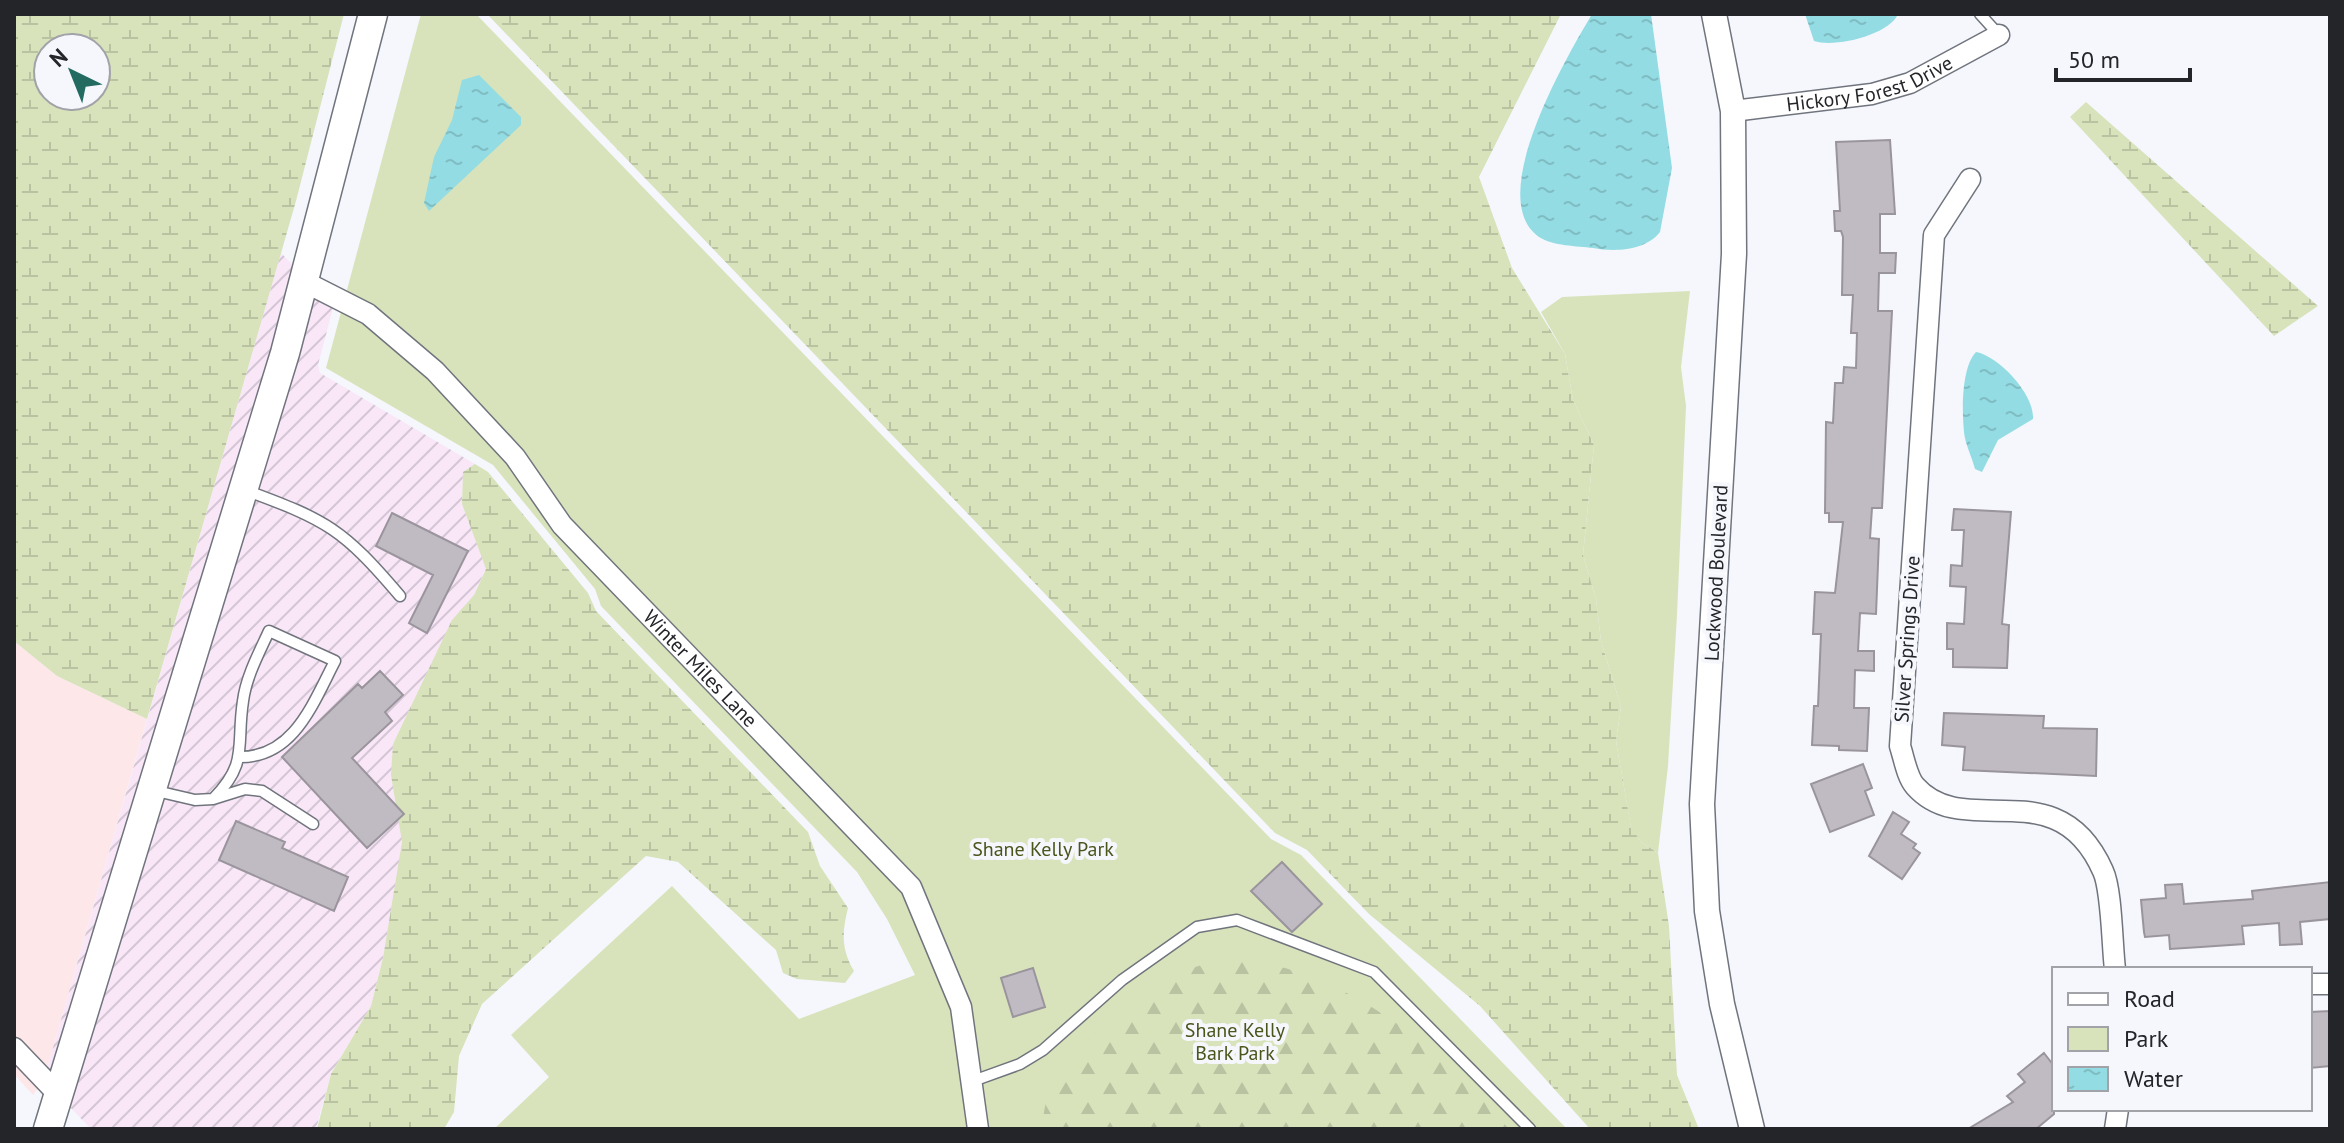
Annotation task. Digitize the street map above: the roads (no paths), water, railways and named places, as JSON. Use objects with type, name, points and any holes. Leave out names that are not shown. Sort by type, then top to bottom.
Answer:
[{"type":"main road","points":[[48,1129],[305,282],[373,14]]},
{"type":"street","name":"Lockwood Boulevard","points":[[1714,14],[1733,111],[1734,254],[1702,804],[1707,911],[1722,1004],[1752,1129]]},
{"type":"street","name":"Hickory Forest Drive","points":[[1733,111],[1872,94],[1910,83],[1999,35]]},
{"type":"street","name":"Silver Springs Drive","points":[[1970,179],[1934,235],[1900,746],[1914,784],[1941,806],[2039,811],[2075,829],[2104,873],[2115,967]]},
{"type":"street","name":"Winter Miles Lane","points":[[305,282],[368,314],[435,371],[515,457],[562,525],[911,887],[961,1007],[978,1129]]},
{"type":"street","points":[[14,1048],[57,1093]]},
{"type":"lane","points":[[1980,14],[1999,35]]},
{"type":"lane","points":[[243,489],[330,524],[358,547],[400,596]]},
{"type":"lane","points":[[213,799],[231,781],[239,757],[242,702],[269,631],[335,661],[301,727],[262,758],[239,757]]},
{"type":"lane","points":[[150,790],[195,800],[213,799],[245,789],[262,791],[313,824]]},
{"type":"lane","points":[[973,1081],[1020,1064],[1043,1050],[1122,980],[1197,927],[1237,920],[1374,972],[1530,1129]]},
{"type":"water","points":[[1592,14],[1651,14],[1672,168],[1660,232],[1646,243],[1629,249],[1602,249],[1551,242],[1539,237],[1524,218],[1520,191],[1525,160],[1536,126],[1550,92]]},
{"type":"water","points":[[1805,14],[1898,14],[1873,34],[1823,43],[1814,41]]},
{"type":"water","points":[[479,75],[521,117],[521,125],[429,211],[424,203],[434,157],[452,120],[462,80]]},
{"type":"water","points":[[1976,352],[1995,361],[2014,378],[2028,399],[2033,419],[1998,440],[1982,472],[1975,469],[1963,423],[1965,379]]},
{"type":"park label","name":"Shane Kelly Park","points":[[1043,849]]},
{"type":"park label","name":"Shane Kelly Bark Park","points":[[1235,1042]]}]
